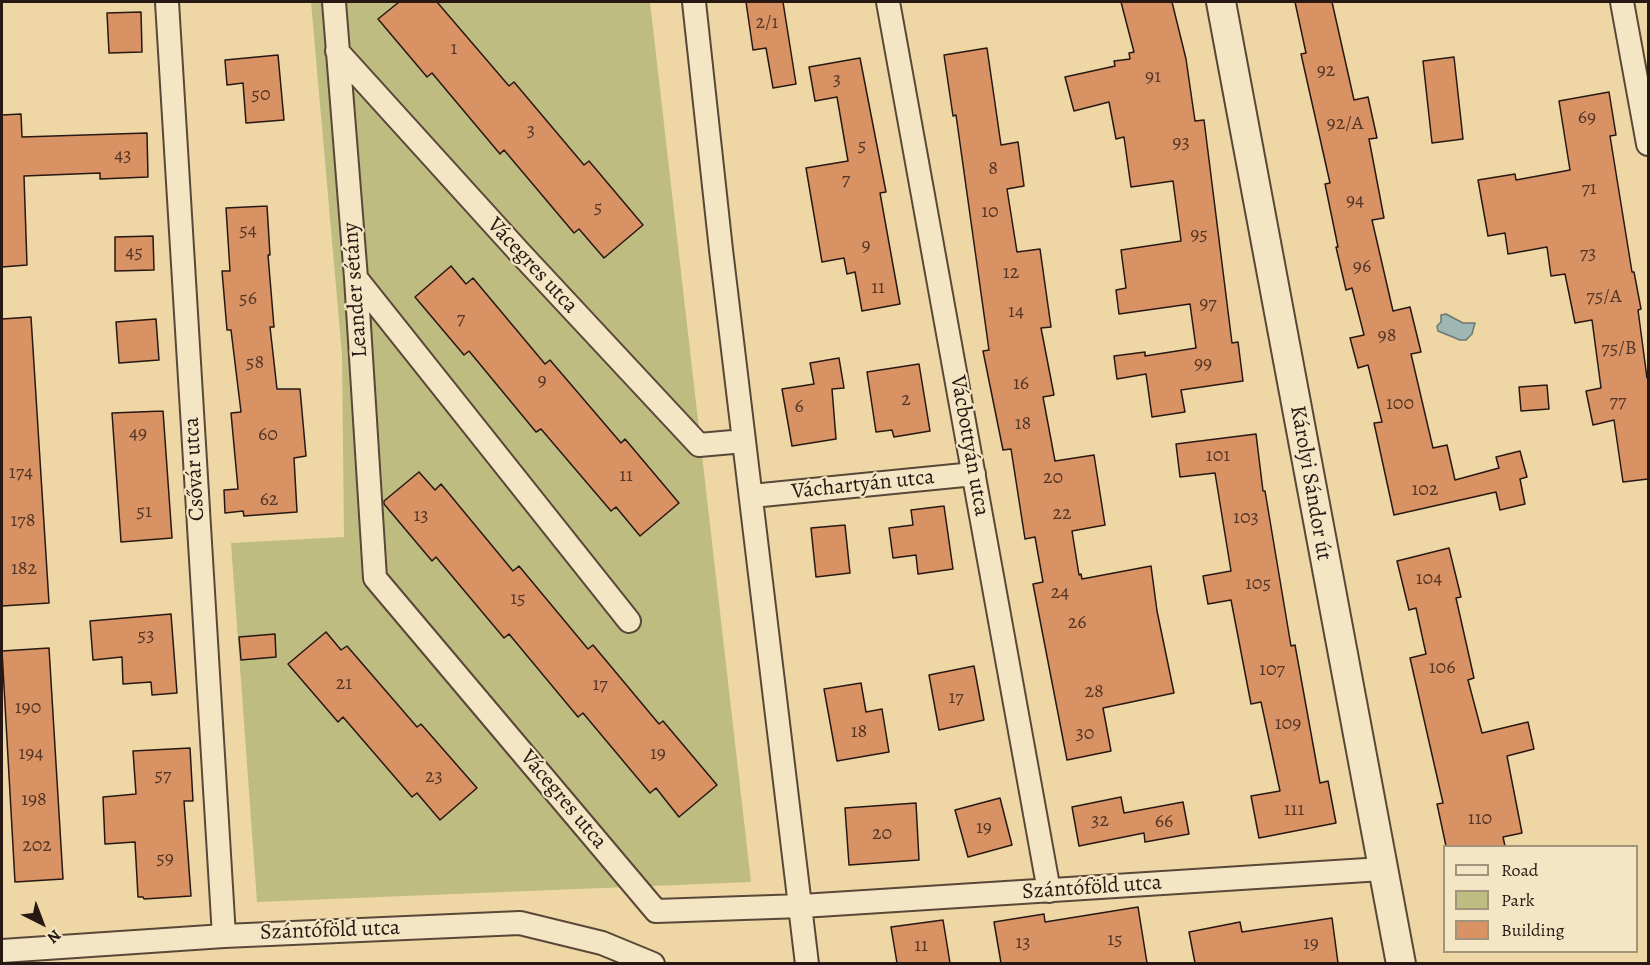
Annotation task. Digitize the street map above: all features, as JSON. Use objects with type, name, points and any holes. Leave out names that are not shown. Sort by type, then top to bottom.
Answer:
[{"type":"street","name":"Csővár utca","points":[[167,2],[224,936]]},
{"type":"street","name":"Leander sétány","points":[[334,2],[356,278],[375,578]]},
{"type":"street","points":[[693,2],[807,963]]},
{"type":"street","name":"Vácbottyán utca","points":[[888,2],[1049,891]]},
{"type":"street","name":"Károlyi Sándor út","points":[[1221,2],[1401,963]]},
{"type":"street","points":[[1622,2],[1648,144]]},
{"type":"street","name":"Vácegres utca","points":[[337,51],[521,254],[699,445],[744,441]]},
{"type":"street","points":[[356,278],[629,621]]},
{"type":"street","name":"Váchartyán utca","points":[[752,496],[974,474]]},
{"type":"street","name":"Vácegres utca","points":[[375,578],[656,911],[802,906]]},
{"type":"street","name":"Szántóföld utca","points":[[802,906],[1382,869]]},
{"type":"street","name":"Szántóföld utca","points":[[2,951],[224,936],[520,923],[602,943],[653,963]]},
{"type":"green space","points":[[311,2],[650,2],[751,882],[257,902],[231,543],[344,537],[342,355]]},
{"type":"water","points":[[1446,314],[1463,323],[1475,323],[1472,334],[1466,340],[1460,340],[1438,331],[1437,326],[1441,322],[1441,315]]},
{"type":"building","points":[[399,2],[437,2],[509,86],[514,82],[584,165],[589,161],[643,225],[604,258],[579,229],[574,233],[504,150],[500,154],[432,73],[427,77],[378,19]]},
{"type":"building","points":[[746,2],[783,2],[796,84],[773,88],[766,48],[753,50]]},
{"type":"building","points":[[1121,2],[1172,2],[1186,59],[1195,121],[1204,120],[1232,343],[1238,342],[1243,381],[1181,390],[1185,412],[1152,417],[1146,374],[1117,379],[1114,356],[1145,352],[1145,356],[1196,348],[1190,304],[1119,314],[1116,290],[1126,288],[1121,250],[1181,241],[1173,181],[1131,187],[1124,137],[1116,139],[1109,102],[1074,111],[1065,77],[1115,66],[1114,61],[1130,59],[1129,53],[1134,52]]},
{"type":"building","points":[[1295,2],[1332,2],[1354,100],[1368,97],[1377,138],[1369,139],[1384,218],[1372,220],[1393,311],[1410,307],[1421,352],[1411,354],[1433,448],[1447,445],[1455,480],[1499,468],[1496,457],[1520,451],[1527,477],[1520,479],[1525,504],[1500,510],[1496,492],[1394,515],[1374,423],[1382,422],[1368,365],[1358,368],[1350,338],[1364,335],[1352,288],[1346,290],[1336,247],[1338,247],[1325,184],[1330,183],[1301,54],[1306,53]]},
{"type":"building","points":[[141,12],[142,52],[109,53],[107,13]]},
{"type":"building","points":[[987,48],[1001,145],[1018,142],[1024,186],[1007,189],[1017,252],[1040,249],[1051,327],[1041,328],[1054,395],[1043,397],[1055,461],[1094,455],[1105,525],[1072,531],[1079,575],[1081,574],[1082,579],[1151,566],[1157,611],[1174,693],[1103,708],[1111,751],[1067,760],[1033,584],[1043,582],[1035,537],[1025,539],[1011,449],[1003,450],[983,351],[989,350],[956,115],[953,116],[944,55]]},
{"type":"building","points":[[278,55],[284,120],[246,123],[243,83],[227,85],[225,60]]},
{"type":"building","points":[[1454,57],[1463,139],[1432,143],[1423,61]]},
{"type":"building","points":[[860,58],[886,192],[880,193],[900,304],[862,311],[855,272],[847,274],[844,258],[822,262],[806,168],[848,161],[837,97],[815,101],[809,67]]},
{"type":"building","points":[[1609,92],[1616,135],[1610,136],[1632,272],[1634,272],[1641,309],[1638,310],[1648,378],[1648,479],[1623,482],[1614,420],[1593,425],[1586,391],[1601,388],[1592,320],[1575,323],[1565,274],[1551,276],[1547,247],[1508,254],[1505,233],[1488,236],[1478,180],[1515,174],[1516,180],[1570,170],[1559,101]]},
{"type":"building","points":[[21,114],[22,137],[147,133],[148,177],[100,179],[100,173],[24,176],[27,265],[2,267],[2,115]]},
{"type":"building","points":[[267,206],[270,255],[268,255],[274,327],[270,327],[277,389],[300,389],[306,456],[294,458],[297,512],[244,516],[243,511],[225,513],[224,490],[238,489],[231,413],[241,412],[231,330],[227,330],[222,271],[230,271],[226,208]]},
{"type":"building","points":[[153,236],[154,270],[115,271],[115,237]]},
{"type":"building","points":[[451,266],[466,284],[473,278],[545,364],[550,360],[621,443],[625,439],[679,503],[640,536],[616,507],[611,511],[541,429],[536,432],[469,351],[464,355],[415,297]]},
{"type":"building","points":[[31,317],[49,603],[2,606],[2,319]]},
{"type":"building","points":[[156,319],[159,360],[119,363],[116,322]]},
{"type":"building","points":[[839,358],[844,388],[832,389],[836,439],[792,446],[782,389],[814,384],[810,363]]},
{"type":"building","points":[[919,364],[930,431],[894,437],[892,430],[876,432],[867,372]]},
{"type":"building","points":[[1547,385],[1549,409],[1521,411],[1519,387]]},
{"type":"building","points":[[163,411],[172,538],[121,542],[112,413]]},
{"type":"building","points":[[1256,434],[1263,491],[1265,491],[1291,646],[1295,645],[1320,783],[1328,781],[1336,823],[1259,838],[1251,796],[1280,791],[1261,702],[1251,704],[1231,600],[1208,604],[1203,576],[1231,571],[1215,473],[1180,477],[1176,444]]},
{"type":"building","points":[[419,472],[435,490],[441,484],[513,571],[519,566],[588,649],[593,645],[659,724],[663,721],[717,785],[679,817],[656,788],[650,793],[583,713],[578,717],[509,634],[504,638],[436,557],[432,561],[384,504],[384,501]]},
{"type":"building","points":[[944,506],[953,569],[918,574],[916,555],[893,558],[889,528],[913,525],[911,510]]},
{"type":"building","points":[[845,525],[850,573],[816,577],[811,528]]},
{"type":"building","points":[[1449,548],[1461,597],[1456,598],[1474,678],[1468,680],[1482,733],[1528,722],[1534,749],[1507,756],[1522,833],[1503,837],[1505,845],[1446,845],[1437,804],[1443,803],[1410,658],[1426,654],[1416,608],[1409,610],[1397,561]]},
{"type":"building","points":[[171,614],[177,693],[152,695],[151,682],[123,684],[122,657],[93,660],[90,621]]},
{"type":"building","points":[[326,632],[341,650],[347,646],[417,727],[421,724],[477,788],[440,820],[417,793],[412,797],[343,717],[338,722],[288,664]]},
{"type":"building","points":[[275,634],[276,657],[241,660],[239,637]]},
{"type":"building","points":[[49,648],[63,879],[15,882],[2,651]]},
{"type":"building","points":[[974,666],[984,720],[939,730],[929,675]]},
{"type":"building","points":[[861,683],[866,712],[882,709],[889,752],[837,761],[824,689]]},
{"type":"building","points":[[190,748],[193,801],[184,801],[191,896],[144,899],[138,897],[135,842],[105,844],[103,797],[136,794],[133,751]]},
{"type":"building","points":[[1121,797],[1124,813],[1183,802],[1189,834],[1145,842],[1144,833],[1079,846],[1072,807]]},
{"type":"building","points":[[1000,798],[1012,845],[968,857],[955,810]]},
{"type":"building","points":[[916,803],[919,860],[849,865],[845,808]]},
{"type":"building","points":[[1138,907],[1147,963],[1001,963],[994,922],[1044,914],[1045,922]]},
{"type":"building","points":[[1332,918],[1338,963],[1195,963],[1189,932],[1240,922],[1242,932]]},
{"type":"building","points":[[943,920],[950,963],[897,963],[891,927]]}]
